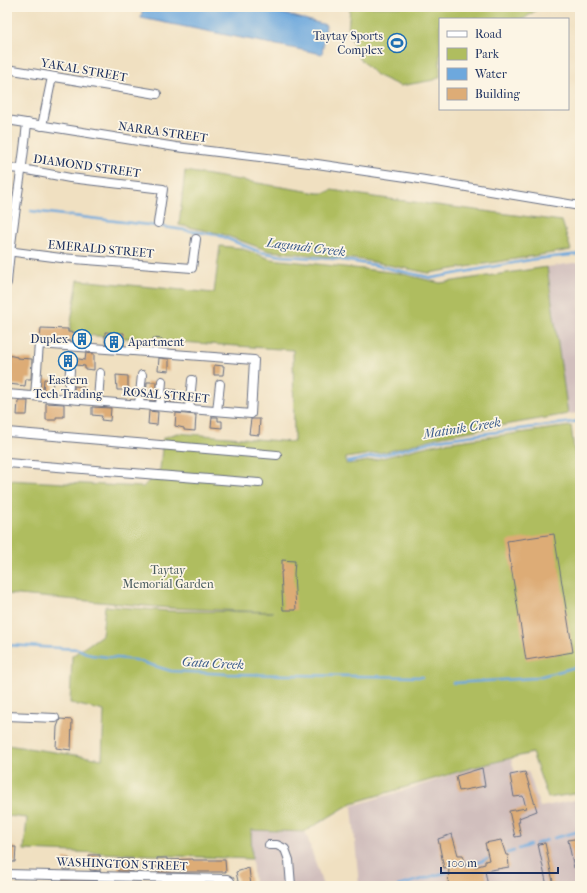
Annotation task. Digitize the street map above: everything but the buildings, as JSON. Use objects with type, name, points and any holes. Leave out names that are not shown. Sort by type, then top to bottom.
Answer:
[{"type":"street","name":"YAKAL STREET","points":[[7,69],[156,94]]},
{"type":"street","points":[[42,126],[52,76]]},
{"type":"street","name":"NARRA STREET","points":[[7,120],[176,147],[316,164],[446,183],[580,206]]},
{"type":"street","points":[[7,283],[8,251],[22,169],[27,123]]},
{"type":"street","name":"DIAMOND STREET","points":[[7,168],[22,169],[70,178],[163,189],[158,223]]},
{"type":"street","name":"EMERALD STREET","points":[[8,251],[61,258],[192,268],[196,239]]},
{"type":"street","name":"ROSAL STREET","points":[[7,394],[251,414],[254,360],[39,344],[35,396]]},
{"type":"street","points":[[68,398],[70,370]]},
{"type":"street","points":[[98,401],[100,373]]},
{"type":"street","points":[[139,404],[142,375]]},
{"type":"street","points":[[189,409],[192,380]]},
{"type":"street","points":[[160,406],[162,381]]},
{"type":"street","points":[[218,411],[220,384]]},
{"type":"street","points":[[7,432],[277,455]]},
{"type":"street","points":[[7,463],[259,483]]},
{"type":"street","points":[[7,716],[55,718]]},
{"type":"street","points":[[269,845],[277,845],[285,849],[288,860],[291,886]]},
{"type":"street","name":"WASHINGTON STREET","points":[[7,874],[227,879],[230,881],[232,886]]},
{"type":"shaded area","points":[[580,263],[580,413],[568,414],[547,267]]},
{"type":"shaded area","points":[[511,759],[515,772],[528,771],[540,807],[580,799],[580,886],[359,886],[352,806],[469,769]]},
{"type":"shaded area","points":[[250,830],[306,833],[323,886],[254,886]]},
{"type":"green space","name":"Taytay Sports Complex","points":[[350,7],[540,7],[525,18],[439,18],[439,78],[434,80],[400,86],[376,75],[358,57],[348,30]]},
{"type":"green space","points":[[185,171],[318,193],[325,193],[332,190],[374,197],[562,221],[571,250],[429,273],[363,260],[269,251],[222,234],[179,225]]},
{"type":"green space","name":"Taytay Memorial Garden","points":[[220,246],[240,248],[271,259],[399,273],[440,283],[547,267],[568,414],[442,436],[390,451],[346,458],[346,464],[371,461],[444,443],[571,426],[580,494],[580,793],[548,798],[532,753],[471,768],[352,803],[304,832],[251,830],[252,859],[24,850],[27,818],[7,816],[7,745],[102,759],[104,711],[70,703],[72,656],[102,635],[105,606],[169,611],[273,612],[169,608],[7,594],[7,480],[143,487],[160,469],[163,438],[177,433],[294,442],[293,350],[69,334],[78,280],[214,293]]},
{"type":"water","points":[[143,7],[258,7],[326,25],[322,54],[141,18]]},
{"type":"waterway","name":"Lagundi Creek","points":[[7,208],[14,209]]},
{"type":"waterway","name":"Lagundi Creek","points":[[31,211],[218,235],[260,252],[282,256],[335,259],[374,265],[432,278],[535,259],[580,254]]},
{"type":"waterway","name":"Matinik Creek","points":[[348,462],[390,453],[437,440],[580,421]]},
{"type":"waterway","name":"Gata Creek","points":[[7,645],[78,649],[91,655],[135,660],[171,671],[228,674],[422,677]]},
{"type":"waterway","name":"Gata Creek","points":[[453,683],[534,678],[580,666]]},
{"type":"waterway","points":[[554,838],[580,831]]},
{"type":"waterway","points":[[536,844],[547,840]]},
{"type":"waterway","points":[[519,849],[530,845]]},
{"type":"waterway","points":[[504,854],[514,851]]},
{"type":"waterway","points":[[464,867],[491,858]]},
{"type":"waterway","points":[[398,886],[451,871]]},
{"type":"place","name":"Taytay Sports Complex","points":[[397,43]]},
{"type":"place","name":"Duplex","points":[[82,339]]},
{"type":"place","name":"Apartment","points":[[114,342]]},
{"type":"place","name":"Eastern Tech Trading","points":[[68,361]]}]
